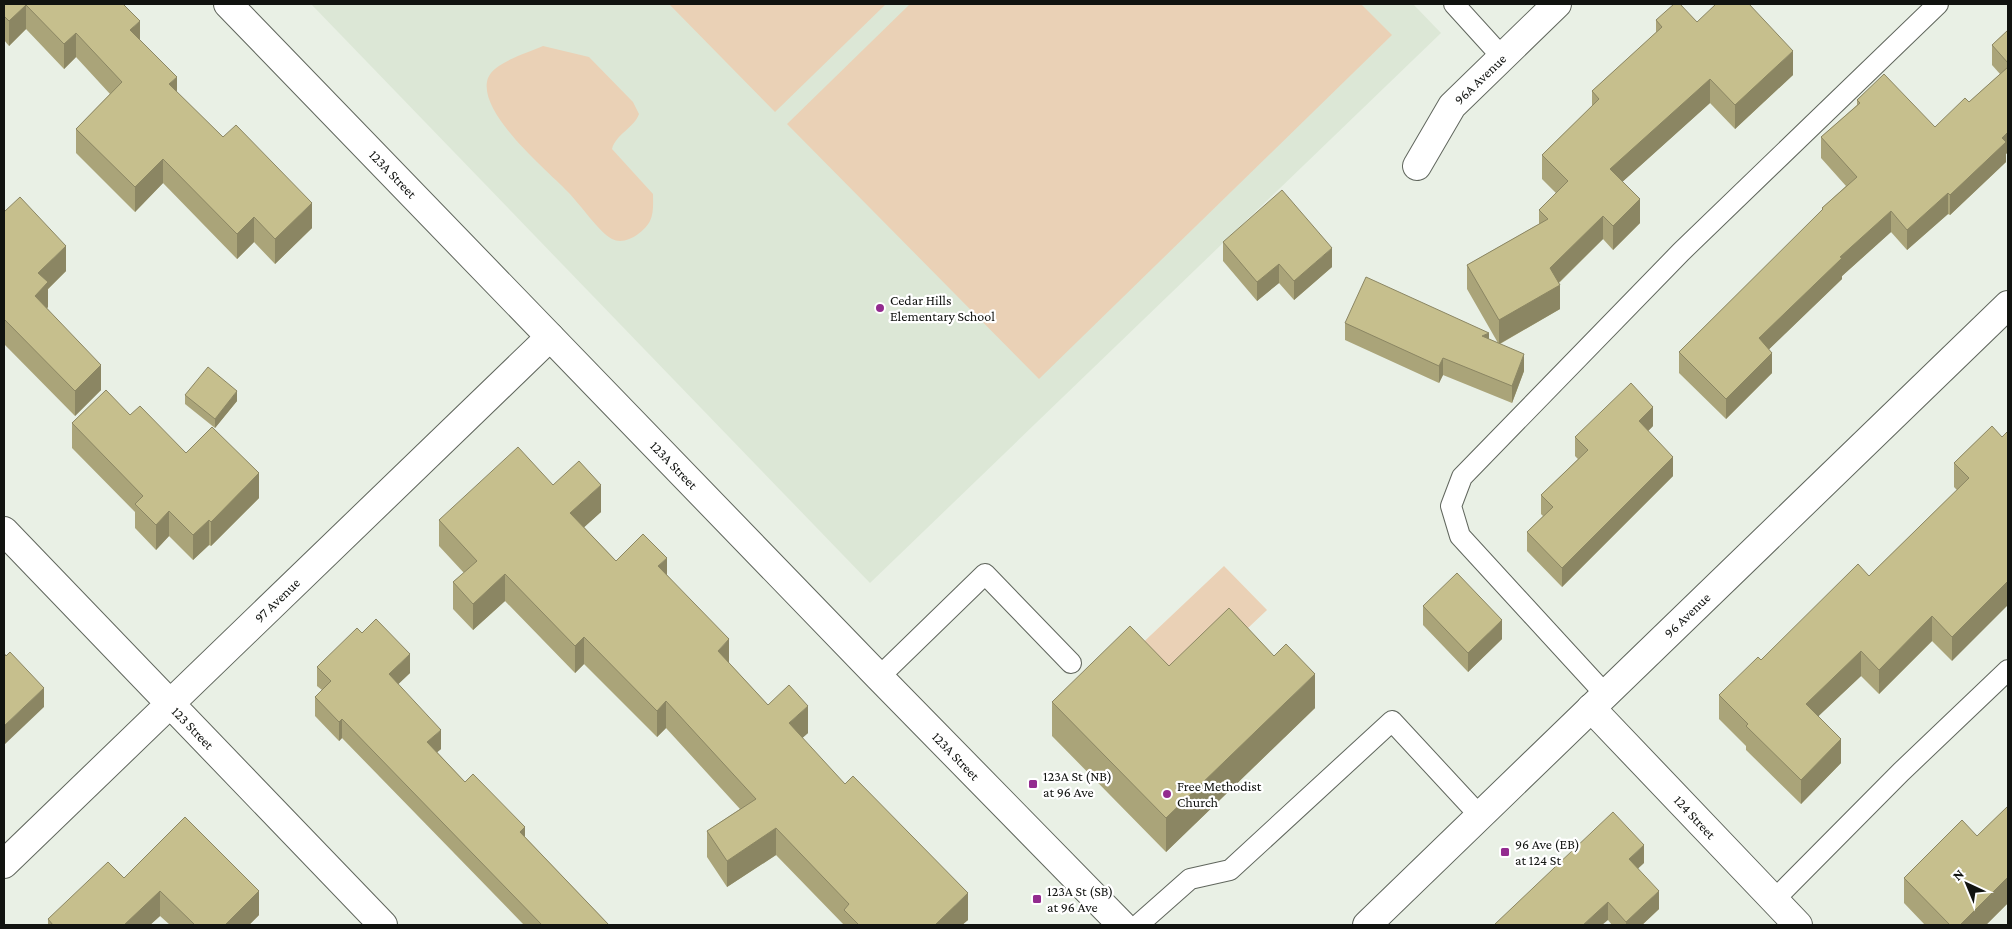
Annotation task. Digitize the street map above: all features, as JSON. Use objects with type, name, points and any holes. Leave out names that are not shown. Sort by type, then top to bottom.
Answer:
[{"type":"street","name":"123A Street","points":[[228,4],[878,677],[1122,925]]},
{"type":"street","name":"96A Avenue","points":[[1417,166],[1452,106],[1557,4]]},
{"type":"street","name":"96 Avenue","points":[[1367,925],[2008,305]]},
{"type":"street","name":"97 Avenue","points":[[4,864],[550,337]]},
{"type":"street","name":"123 Street","points":[[4,531],[383,925]]},
{"type":"street","name":"124 Street","points":[[1598,701],[1798,925]]},
{"type":"lane","points":[[1454,4],[1503,58]]},
{"type":"lane","points":[[1598,701],[1460,536],[1452,506],[1462,477],[1681,252],[1938,4]]},
{"type":"lane","points":[[878,677],[985,574],[1071,663]]},
{"type":"lane","points":[[1774,900],[1901,772],[2008,670]]},
{"type":"lane","points":[[1138,925],[1190,880],[1230,870],[1392,721],[1480,816]]},
{"type":"shaded area","name":"Cedar Hills Elementary School","points":[[311,4],[1413,4],[1441,33],[870,583]]},
{"type":"shaded area","points":[[669,4],[886,4],[775,112]]},
{"type":"shaded area","points":[[910,4],[1361,4],[1392,35],[1039,379],[787,124]]},
{"type":"shaded area","points":[[543,46],[589,57],[633,102],[639,114],[637,119],[617,139],[612,149],[653,194],[653,211],[650,221],[634,237],[617,241],[607,236],[568,192],[515,139],[492,107],[487,92],[488,78],[491,72],[504,63]]},
{"type":"shaded area","points":[[1224,566],[1267,610],[1175,697],[1133,652]]},
{"type":"building","points":[[4,4],[123,4],[140,21],[130,30],[177,77],[169,84],[223,137],[236,125],[312,203],[275,239],[254,217],[237,234],[163,159],[135,187],[76,129],[122,82],[76,33],[64,44],[26,5],[9,21],[4,16]]},
{"type":"building","points":[[1674,4],[1680,4],[1697,22],[1716,4],[1749,4],[1793,51],[1735,105],[1710,79],[1610,169],[1640,199],[1613,226],[1603,216],[1550,268],[1560,285],[1499,320],[1467,265],[1548,219],[1539,210],[1568,181],[1542,155],[1599,99],[1592,91],[1662,27],[1656,20]]},
{"type":"building","points":[[2008,30],[2008,63],[1992,45]]},
{"type":"building","points":[[2008,67],[2008,132],[2002,138],[2006,142],[1950,195],[1948,193],[1907,230],[1891,211],[1840,257],[1842,258],[1759,338],[1772,353],[1726,399],[1679,352],[1822,208],[1857,177],[1821,137],[1860,103],[1857,100],[1884,74],[1935,127],[1965,98],[1969,102]]},
{"type":"building","points":[[1282,190],[1332,248],[1294,281],[1279,264],[1257,282],[1223,242]]},
{"type":"building","points":[[20,197],[66,246],[38,273],[48,282],[35,296],[101,365],[75,391],[4,319],[4,212]]},
{"type":"building","points":[[1366,277],[1489,333],[1482,336],[1524,354],[1512,386],[1443,358],[1439,366],[1345,323]]},
{"type":"building","points":[[208,367],[237,391],[215,419],[185,395]]},
{"type":"building","points":[[1631,383],[1653,407],[1639,421],[1673,457],[1562,568],[1527,532],[1553,507],[1541,495],[1588,450],[1575,437]]},
{"type":"building","points":[[106,390],[130,415],[140,406],[186,453],[212,427],[259,473],[211,522],[209,520],[193,535],[169,511],[156,525],[135,504],[143,496],[72,423]]},
{"type":"building","points":[[1992,426],[2002,437],[2008,431],[2008,581],[1952,637],[1932,616],[1879,670],[1861,651],[1806,704],[1841,739],[1801,780],[1746,726],[1748,724],[1719,695],[1758,657],[1761,660],[1858,564],[1869,576],[1969,478],[1954,463]]},
{"type":"building","points":[[518,447],[553,485],[579,461],[601,485],[570,513],[616,561],[643,534],[667,558],[658,566],[729,639],[718,651],[768,705],[789,685],[808,706],[789,723],[845,784],[853,776],[968,893],[935,925],[859,925],[844,910],[849,904],[776,828],[727,861],[707,831],[756,799],[666,701],[657,711],[584,637],[575,646],[505,574],[473,604],[453,582],[477,561],[439,520]]},
{"type":"building","points":[[1457,573],[1502,620],[1468,653],[1423,606]]},
{"type":"building","name":"Free Methodist Church","points":[[1229,608],[1274,656],[1286,644],[1315,674],[1166,818],[1052,702],[1130,626],[1169,666]]},
{"type":"building","points":[[376,619],[410,654],[389,674],[441,730],[427,742],[465,782],[473,774],[525,827],[520,832],[609,925],[542,925],[342,719],[339,722],[315,697],[331,681],[317,667],[357,628],[362,633]]},
{"type":"building","points":[[10,652],[44,688],[4,726],[4,653],[6,656]]},
{"type":"building","points":[[2008,806],[2008,877],[1960,925],[1950,925],[1904,878],[1962,820],[1977,836]]},
{"type":"building","points":[[1613,812],[1644,845],[1629,859],[1659,891],[1626,922],[1608,902],[1583,925],[1494,925]]},
{"type":"building","points":[[185,817],[259,891],[225,925],[195,925],[160,891],[124,925],[53,925],[48,919],[108,862],[124,878]]},
{"type":"place","name":"Cedar Hills Elementary School","points":[[880,308]]},
{"type":"place","name":"123A St (NB) at 96 Ave","points":[[1033,784]]},
{"type":"place","name":"Free Methodist Church","points":[[1167,794]]},
{"type":"place","name":"96 Ave (EB) at 124 St","points":[[1505,852]]},
{"type":"place","name":"123A St (SB) at 96 Ave","points":[[1037,899]]}]
